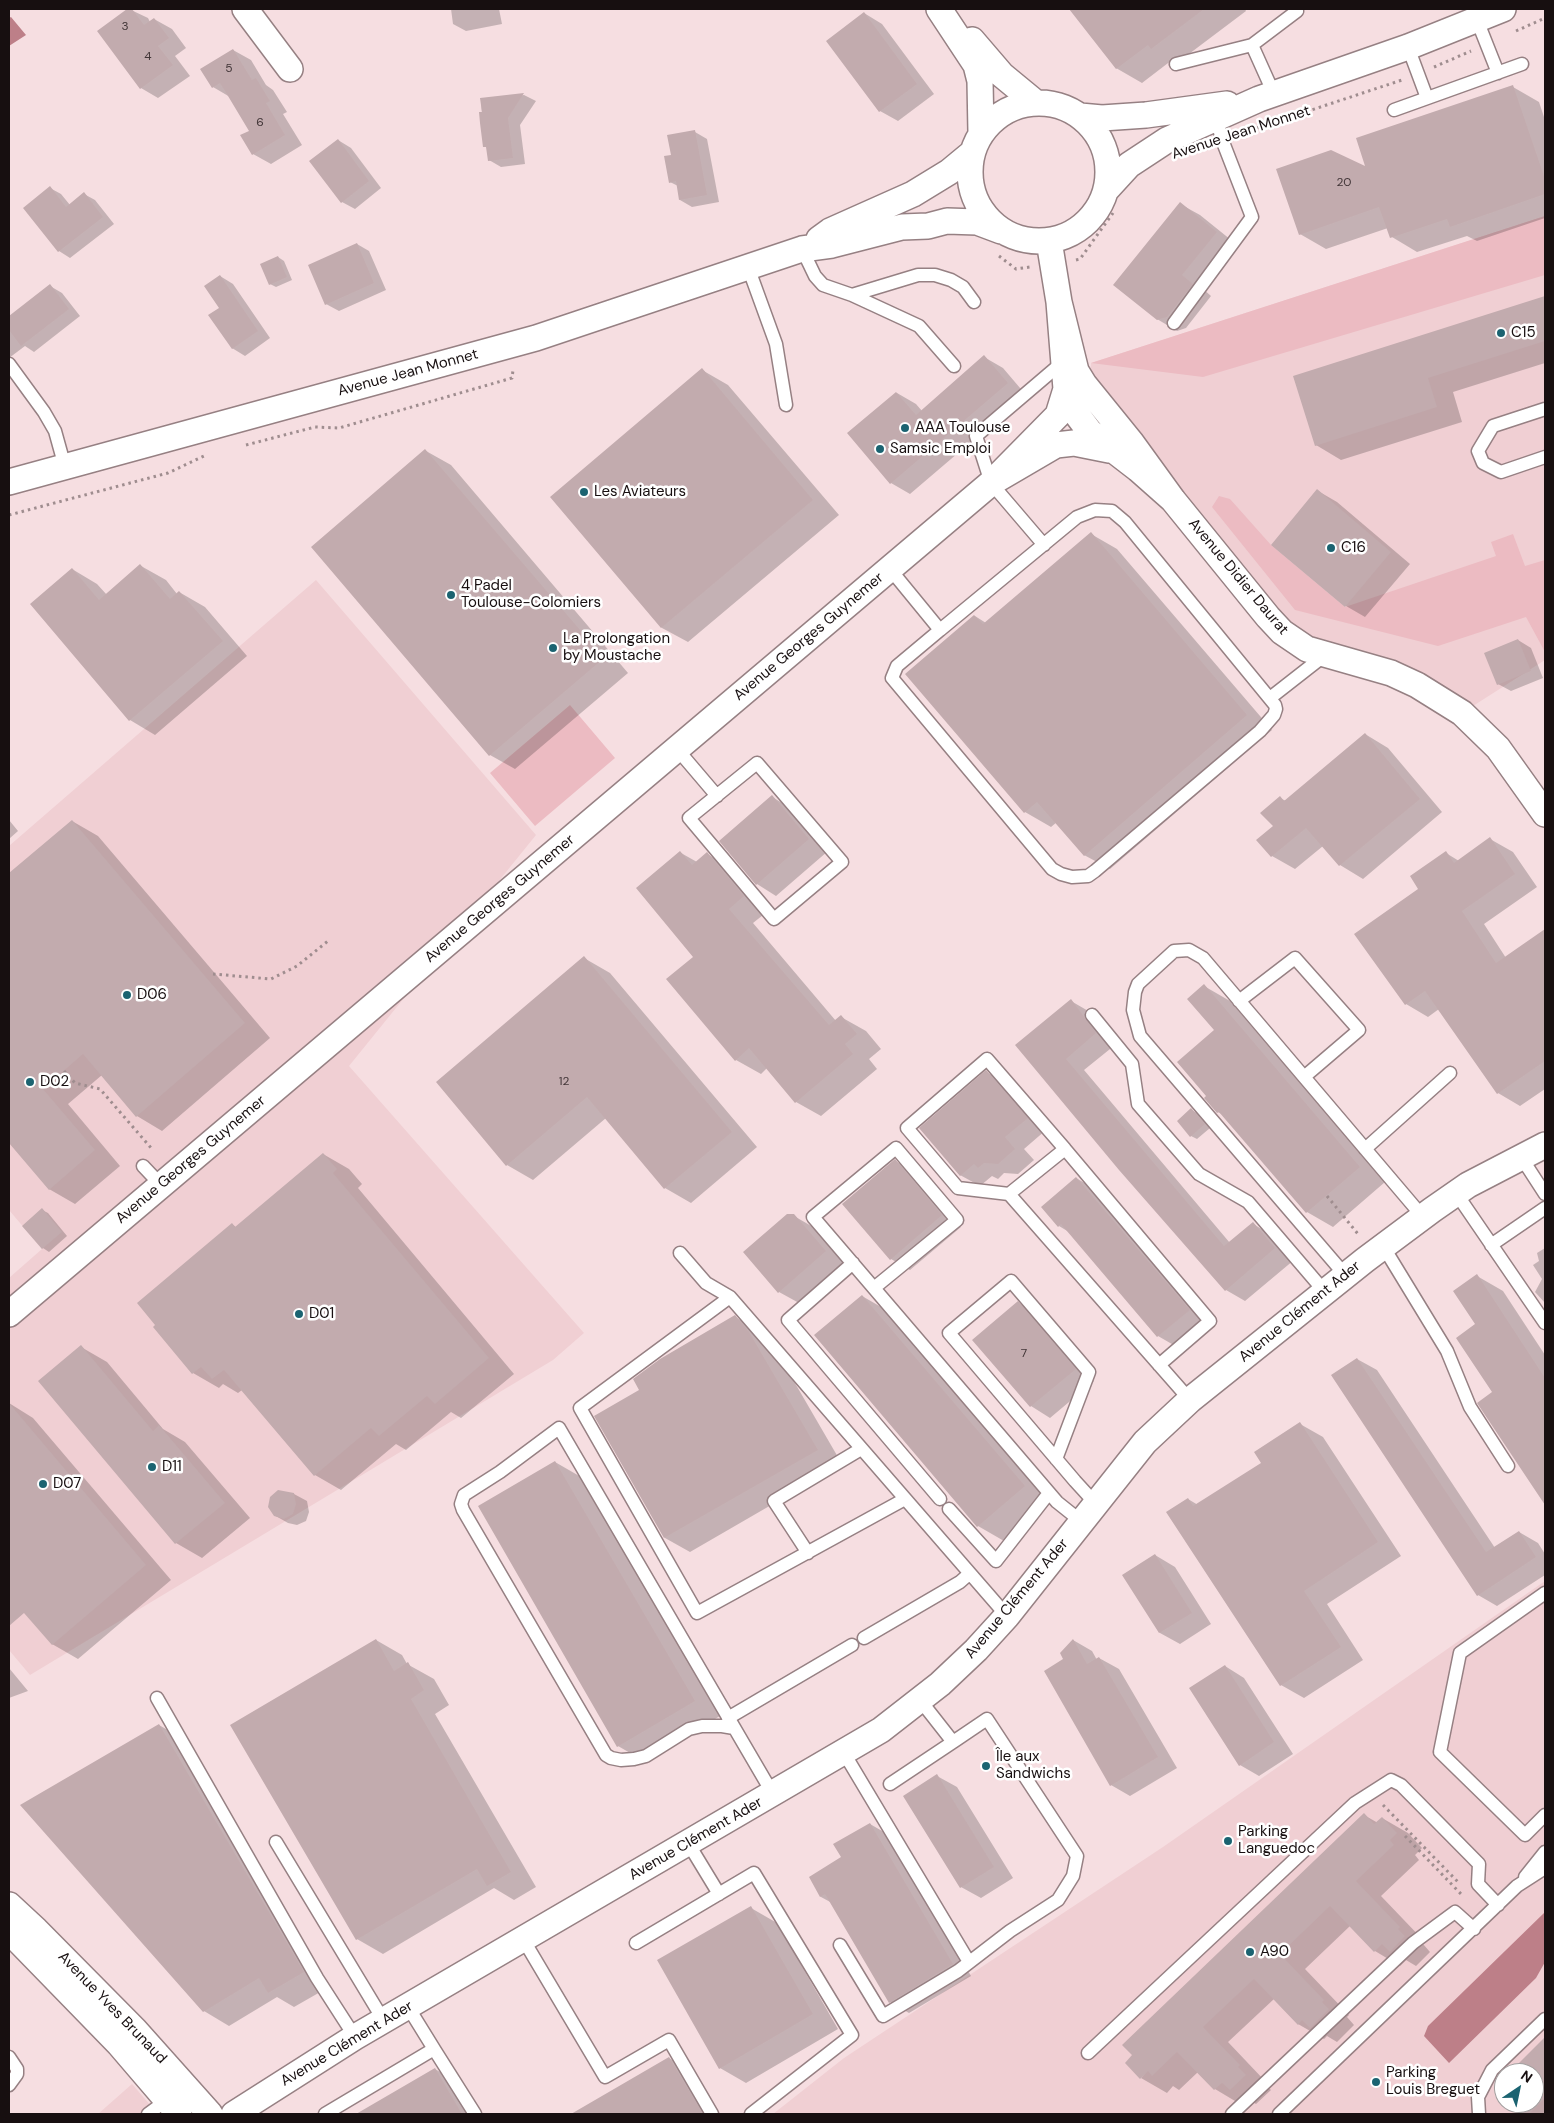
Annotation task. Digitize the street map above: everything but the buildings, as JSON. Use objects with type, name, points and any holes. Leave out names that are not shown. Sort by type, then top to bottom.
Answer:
[{"type":"street","points":[[245,9],[290,69]]},
{"type":"street","points":[[939,9],[976,65],[980,81],[977,143],[969,175],[974,197],[998,242],[1024,240],[1050,252]]},
{"type":"street","points":[[945,9],[1002,75],[1036,103]]},
{"type":"street","name":"Avenue Jean Monnet","points":[[1080,116],[1102,118],[1174,113],[1266,97],[1408,47],[1503,9]]},
{"type":"street","name":"Avenue Jean Monnet","points":[[1112,198],[1129,165],[1154,148],[1167,140],[1191,130],[1219,127],[1266,97]]},
{"type":"street","points":[[977,143],[992,121],[1005,111],[1020,105],[1036,103],[1066,108],[1080,116],[1098,136],[1108,162],[1112,198],[1099,208],[1086,224],[1050,252]]},
{"type":"street","name":"Avenue Jean Monnet","points":[[802,250],[830,231],[929,185],[977,143]]},
{"type":"street","name":"Avenue Jean Monnet","points":[[9,482],[527,341],[802,250],[832,245],[902,227],[928,226],[947,222],[977,222],[998,242]]},
{"type":"street","points":[[1050,252],[1058,302],[1064,361],[1074,404]]},
{"type":"street","points":[[1058,302],[1076,371],[1074,404]]},
{"type":"street","name":"Avenue Georges Guynemer","points":[[991,483],[1056,445],[1072,431],[1074,404]]},
{"type":"street","name":"Avenue Georges Guynemer","points":[[9,1314],[991,483],[1074,404]]},
{"type":"street","name":"Avenue Didier Daurat","points":[[1074,404],[1111,425],[1123,447],[1173,500],[1268,618],[1282,632],[1307,649],[1391,673],[1417,685],[1462,713],[1498,748],[1545,814]]},
{"type":"street","name":"Avenue Georges Guynemer","points":[[1056,445],[1074,443],[1123,447]]},
{"type":"street","name":"Avenue Clément Ader","points":[[234,2114],[355,2037],[881,1730],[959,1667],[1007,1616],[1145,1442],[1190,1400],[1422,1217],[1456,1193],[1545,1145]]},
{"type":"street","name":"Avenue Yves Brunaud","points":[[9,1905],[135,2030],[210,2114]]},
{"type":"street","name":"Avenue Yves Brunaud","points":[[9,1931],[119,2044],[165,2110]]},
{"type":"lane","points":[[1176,64],[1252,45],[1297,11],[1296,9]]},
{"type":"lane","points":[[1477,20],[1498,72]]},
{"type":"lane","points":[[1252,45],[1266,97]]},
{"type":"lane","points":[[1408,47],[1427,98]]},
{"type":"lane","points":[[1394,110],[1522,64]]},
{"type":"lane","points":[[1174,323],[1252,216],[1219,127]]},
{"type":"lane","points":[[802,250],[815,276],[823,285],[852,295],[919,326],[954,366]]},
{"type":"lane","points":[[748,267],[776,344],[786,406]]},
{"type":"lane","points":[[852,295],[918,274],[935,274],[963,287],[974,302]]},
{"type":"lane","points":[[1044,545],[991,483],[976,436],[1064,361]]},
{"type":"lane","points":[[9,364],[44,412],[51,425],[65,467]]},
{"type":"lane","points":[[1545,409],[1494,426],[1478,451],[1483,463],[1501,472],[1545,457]]},
{"type":"lane","points":[[1095,510],[1112,512],[1125,522],[1275,705],[1274,715],[1260,731],[1088,876],[1072,877],[1052,869],[892,678],[897,666],[1044,545],[1077,517],[1095,510]]},
{"type":"lane","points":[[890,569],[940,630]]},
{"type":"lane","points":[[1270,698],[1325,655]]},
{"type":"lane","points":[[677,749],[716,796]]},
{"type":"lane","points":[[757,764],[842,862],[774,919],[690,818],[716,796],[757,764]]},
{"type":"lane","points":[[1346,1276],[1140,1036],[1133,1010],[1138,984],[1174,951],[1181,950],[1196,953],[1203,958],[1422,1217]]},
{"type":"lane","points":[[1239,1002],[1295,958],[1359,1030],[1304,1077]]},
{"type":"lane","points":[[1092,1015],[1132,1064],[1138,1104],[1198,1174],[1248,1202],[1325,1292]]},
{"type":"lane","points":[[1159,1364],[1210,1321],[987,1059],[907,1128],[958,1188],[1010,1194],[1190,1400]]},
{"type":"lane","points":[[1364,1149],[1450,1073]]},
{"type":"lane","points":[[874,1288],[957,1220],[896,1148],[814,1217],[874,1288],[1057,1502],[1089,1513]]},
{"type":"lane","points":[[1010,1194],[1065,1149]]},
{"type":"lane","points":[[1521,1157],[1545,1194]]},
{"type":"lane","points":[[143,1166],[169,1179]]},
{"type":"lane","points":[[1456,1193],[1545,1323]]},
{"type":"lane","points":[[1491,1245],[1545,1208]]},
{"type":"lane","points":[[1378,1250],[1447,1351],[1470,1407],[1508,1466]]},
{"type":"lane","points":[[680,1253],[706,1283],[730,1297],[1007,1616]]},
{"type":"lane","points":[[853,1263],[788,1320],[940,1498]]},
{"type":"lane","points":[[1056,1459],[1089,1372],[1011,1281],[949,1333],[1056,1459],[1089,1513]]},
{"type":"lane","points":[[730,1297],[580,1408],[697,1614],[905,1499]]},
{"type":"lane","points":[[773,1794],[731,1723],[559,1428],[500,1472],[464,1494],[461,1504],[463,1510],[606,1754],[611,1758],[621,1760],[646,1756],[689,1729],[702,1726],[722,1726],[731,1723],[852,1645]]},
{"type":"lane","points":[[808,1552],[774,1501],[862,1449]]},
{"type":"lane","points":[[949,1509],[996,1562],[1049,1493]]},
{"type":"lane","points":[[864,1638],[960,1582],[969,1574]]},
{"type":"lane","points":[[1545,1593],[1460,1652],[1440,1752],[1524,1834],[1545,1815]]},
{"type":"lane","points":[[157,1698],[317,1978],[355,2037]]},
{"type":"lane","points":[[920,1700],[953,1742]]},
{"type":"lane","points":[[840,1945],[883,2016],[958,1971],[1010,1931],[1058,1900],[1073,1876],[1077,1856],[987,1719],[890,1784]]},
{"type":"lane","points":[[844,1753],[969,1962]]},
{"type":"lane","points":[[1088,2053],[1355,1802],[1391,1780],[1401,1785],[1478,1864],[1478,1884],[1498,1905]]},
{"type":"lane","points":[[276,1842],[384,2021]]},
{"type":"lane","points":[[688,1843],[719,1894]]},
{"type":"lane","points":[[1279,2114],[1485,1918],[1517,1886],[1545,1852]]},
{"type":"lane","points":[[1517,1886],[1545,1868]]},
{"type":"lane","points":[[636,1943],[754,1873],[852,2035],[751,2114]]},
{"type":"lane","points":[[1232,2114],[1413,1943],[1455,1912],[1474,1928]]},
{"type":"lane","points":[[523,1939],[605,2077],[669,2040],[712,2114]]},
{"type":"lane","points":[[408,2007],[475,2114]]},
{"type":"lane","points":[[1479,2114],[1478,2097],[1492,2070],[1545,2019]]},
{"type":"lane","points":[[325,2114],[434,2050]]},
{"type":"lane","points":[[9,2056],[17,2069],[17,2074],[9,2085]]},
{"type":"path","name":"Avenue Jean Monnet","points":[[1219,127],[1270,126],[1418,74],[1545,18]]},
{"type":"path","points":[[998,242],[1016,269],[1050,252],[1080,259],[1112,198]]},
{"type":"path","points":[[241,446],[315,427],[339,428],[463,392]]},
{"type":"path","points":[[9,515],[168,473],[204,456],[213,454]]},
{"type":"path","points":[[213,974],[271,979],[297,966],[328,941]]},
{"type":"path","points":[[64,1071],[75,1084],[100,1089],[157,1154],[163,1155],[169,1179]]},
{"type":"path","points":[[1327,1196],[1378,1250]]},
{"type":"path","points":[[1378,1803],[1383,1805],[1463,1886]]},
{"type":"path","points":[[1404,1836],[1485,1918]]},
{"type":"shaded area","points":[[11,17],[26,35],[9,46],[9,18]]},
{"type":"shaded area","points":[[1545,216],[1545,660],[1462,713],[1307,649],[1088,401],[1091,363]]},
{"type":"shaded area","points":[[1545,216],[1545,275],[1203,377],[1091,363]]},
{"type":"shaded area","points":[[1219,496],[1230,499],[1271,545],[1345,607],[1496,556],[1491,542],[1513,534],[1525,566],[1545,560],[1545,652],[1526,617],[1438,646],[1295,610],[1212,507]]},
{"type":"shaded area","points":[[316,580],[536,835],[349,1066],[584,1333],[553,1360],[30,1675],[9,1650],[9,1278],[42,1249],[9,1210],[9,846]]},
{"type":"shaded area","points":[[570,705],[615,758],[535,826],[490,773]]},
{"type":"shaded area","points":[[1545,1581],[1545,2114],[773,2114],[844,2058],[1163,1847]]},
{"type":"shaded area","points":[[1544,1913],[1545,1962],[1536,1978],[1449,2063],[1424,2036],[1428,2026]]},
{"type":"shaded area","points":[[132,2084],[158,2114],[98,2114]]},
{"type":"place","name":"C15","points":[[1501,333]]},
{"type":"place","name":"AAA Toulouse","points":[[905,428]]},
{"type":"place","name":"Samsic Emploi","points":[[880,449]]},
{"type":"place","name":"Les Aviateurs","points":[[584,492]]},
{"type":"place","name":"C16","points":[[1331,548]]},
{"type":"place","name":"4 Padel Toulouse-Colomiers","points":[[451,595]]},
{"type":"place","name":"La Prolongation by Moustache","points":[[553,648]]},
{"type":"place","name":"D06","points":[[127,995]]},
{"type":"place","name":"D02","points":[[30,1082]]},
{"type":"place","name":"D01","points":[[299,1314]]},
{"type":"place","name":"D11","points":[[152,1467]]},
{"type":"place","name":"D07","points":[[43,1484]]},
{"type":"place","name":"Île aux Sandwichs","points":[[986,1766]]},
{"type":"place","name":"Parking Languedoc","points":[[1228,1841]]},
{"type":"place","name":"A90","points":[[1250,1952]]},
{"type":"place","name":"Parking Louis Breguet","points":[[1376,2082]]}]
